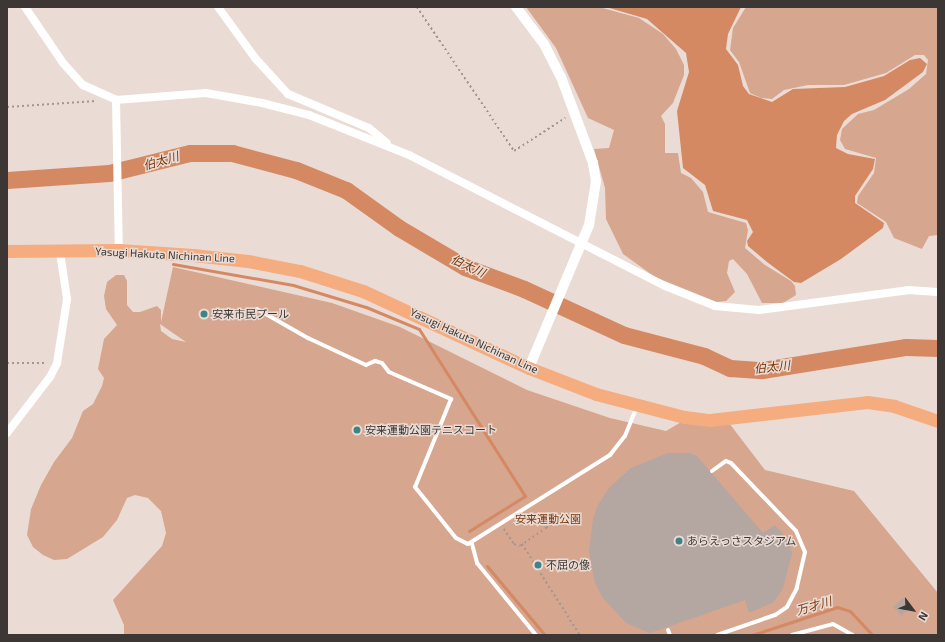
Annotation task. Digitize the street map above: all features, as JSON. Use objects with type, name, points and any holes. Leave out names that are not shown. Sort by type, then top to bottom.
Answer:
[{"type":"main road","name":"Yasugi Hakuta Nichinan Line","points":[[7,251],[60,252],[118,250],[248,261],[327,279],[439,323],[529,368],[637,407],[710,420],[867,402],[894,406],[938,421]]},
{"type":"street","points":[[25,7],[63,63],[83,85],[116,104],[206,93],[262,103],[309,115],[395,150],[581,247],[665,286],[715,306],[759,310],[908,290],[938,292]]},
{"type":"street","points":[[218,7],[255,58],[288,94],[370,128],[395,150]]},
{"type":"street","points":[[516,7],[544,44],[575,111],[596,181],[595,201],[581,247],[529,368]]},
{"type":"street","points":[[116,104],[118,250]]},
{"type":"street","points":[[7,433],[50,377],[57,363],[67,299],[60,252]]},
{"type":"lane","points":[[257,309],[308,338],[366,365],[375,362],[382,363],[389,372],[451,399],[415,487],[461,542],[472,544],[499,522],[610,455],[625,436],[637,407]]},
{"type":"lane","points":[[712,471],[726,461],[731,464],[796,531],[805,552],[797,588],[787,607],[775,615],[717,635]]},
{"type":"lane","points":[[472,544],[477,563],[536,635]]},
{"type":"lane","points":[[792,635],[833,624],[853,635]]},
{"type":"lane","points":[[668,630],[670,635]]},
{"type":"path","points":[[418,7],[514,151],[575,111]]},
{"type":"path","points":[[7,107],[116,104]]},
{"type":"path","points":[[7,364],[57,363]]},
{"type":"path","points":[[499,522],[514,544],[522,544],[546,528],[555,516],[566,513],[579,516]]},
{"type":"path","points":[[522,544],[580,635]]},
{"type":"green space","points":[[526,7],[599,7],[639,18],[663,34],[676,49],[684,65],[684,75],[673,103],[661,116],[665,124],[665,153],[678,153],[681,173],[691,178],[703,192],[708,212],[746,223],[748,230],[745,248],[765,265],[791,281],[795,286],[796,295],[783,303],[762,303],[747,274],[733,259],[729,261],[727,273],[735,292],[726,301],[717,302],[655,277],[623,254],[606,219],[605,188],[594,149],[609,148],[614,130],[588,118],[556,48]]},
{"type":"green space","points":[[746,7],[938,7],[938,235],[929,236],[922,249],[894,238],[886,222],[857,203],[858,196],[874,173],[876,158],[845,149],[840,140],[842,129],[858,114],[874,110],[909,89],[926,74],[928,60],[924,55],[915,55],[886,73],[844,85],[808,85],[784,90],[772,99],[761,98],[750,93],[739,62],[730,50],[733,28]]},
{"type":"green space","name":"安来運動公園","points":[[173,267],[332,303],[400,327],[527,390],[610,418],[666,431],[683,421],[729,423],[765,470],[854,491],[938,593],[938,635],[124,635],[124,625],[113,600],[162,546],[166,533],[161,511],[148,498],[135,495],[127,498],[117,520],[103,537],[67,559],[54,560],[43,555],[33,547],[27,535],[31,509],[41,485],[54,462],[72,438],[83,411],[93,404],[102,386],[104,378],[98,369],[104,339],[117,325],[106,309],[104,296],[107,282],[116,275],[124,275],[127,281],[127,305],[133,312],[140,312],[157,306],[161,310],[161,322]],"holes":[[[160,324],[186,342],[172,339],[161,331]]]},
{"type":"shaded area","points":[[606,7],[741,7],[728,34],[726,49],[738,65],[743,86],[749,94],[772,102],[793,89],[845,87],[884,76],[910,60],[920,58],[927,64],[923,72],[885,100],[852,114],[844,121],[837,135],[836,148],[848,154],[875,159],[873,169],[855,196],[855,203],[884,223],[883,228],[841,259],[801,283],[794,282],[767,262],[748,246],[747,241],[753,232],[747,220],[713,211],[705,185],[683,168],[677,111],[689,72],[686,53],[647,19]]},
{"type":"building","name":"あらえっさスタジアム","points":[[668,453],[690,453],[697,456],[763,533],[775,525],[785,536],[792,553],[783,588],[774,602],[749,613],[745,600],[650,633],[626,623],[603,598],[595,583],[589,552],[593,519],[598,505],[609,488],[631,468]]},
{"type":"building","points":[[903,598],[911,607],[901,616],[893,607]]},
{"type":"waterway","name":"伯太川","points":[[7,180],[109,173],[190,153],[232,153],[296,170],[346,190],[399,228],[465,267],[524,289],[624,335],[704,356],[730,368],[762,370],[906,347],[938,348]]},
{"type":"waterway","points":[[173,264],[293,285],[366,307],[419,329],[525,496],[469,531]]},
{"type":"waterway","points":[[487,566],[545,635]]},
{"type":"waterway","name":"万才川","points":[[752,635],[837,607],[850,611],[872,635]]},
{"type":"place","name":"安来市民プール","points":[[204,314]]},
{"type":"place","name":"安来運動公園テニスコート","points":[[357,430]]},
{"type":"place","name":"あらえっさスタジアム","points":[[679,541]]},
{"type":"place","name":"不屈の像","points":[[538,565]]}]
